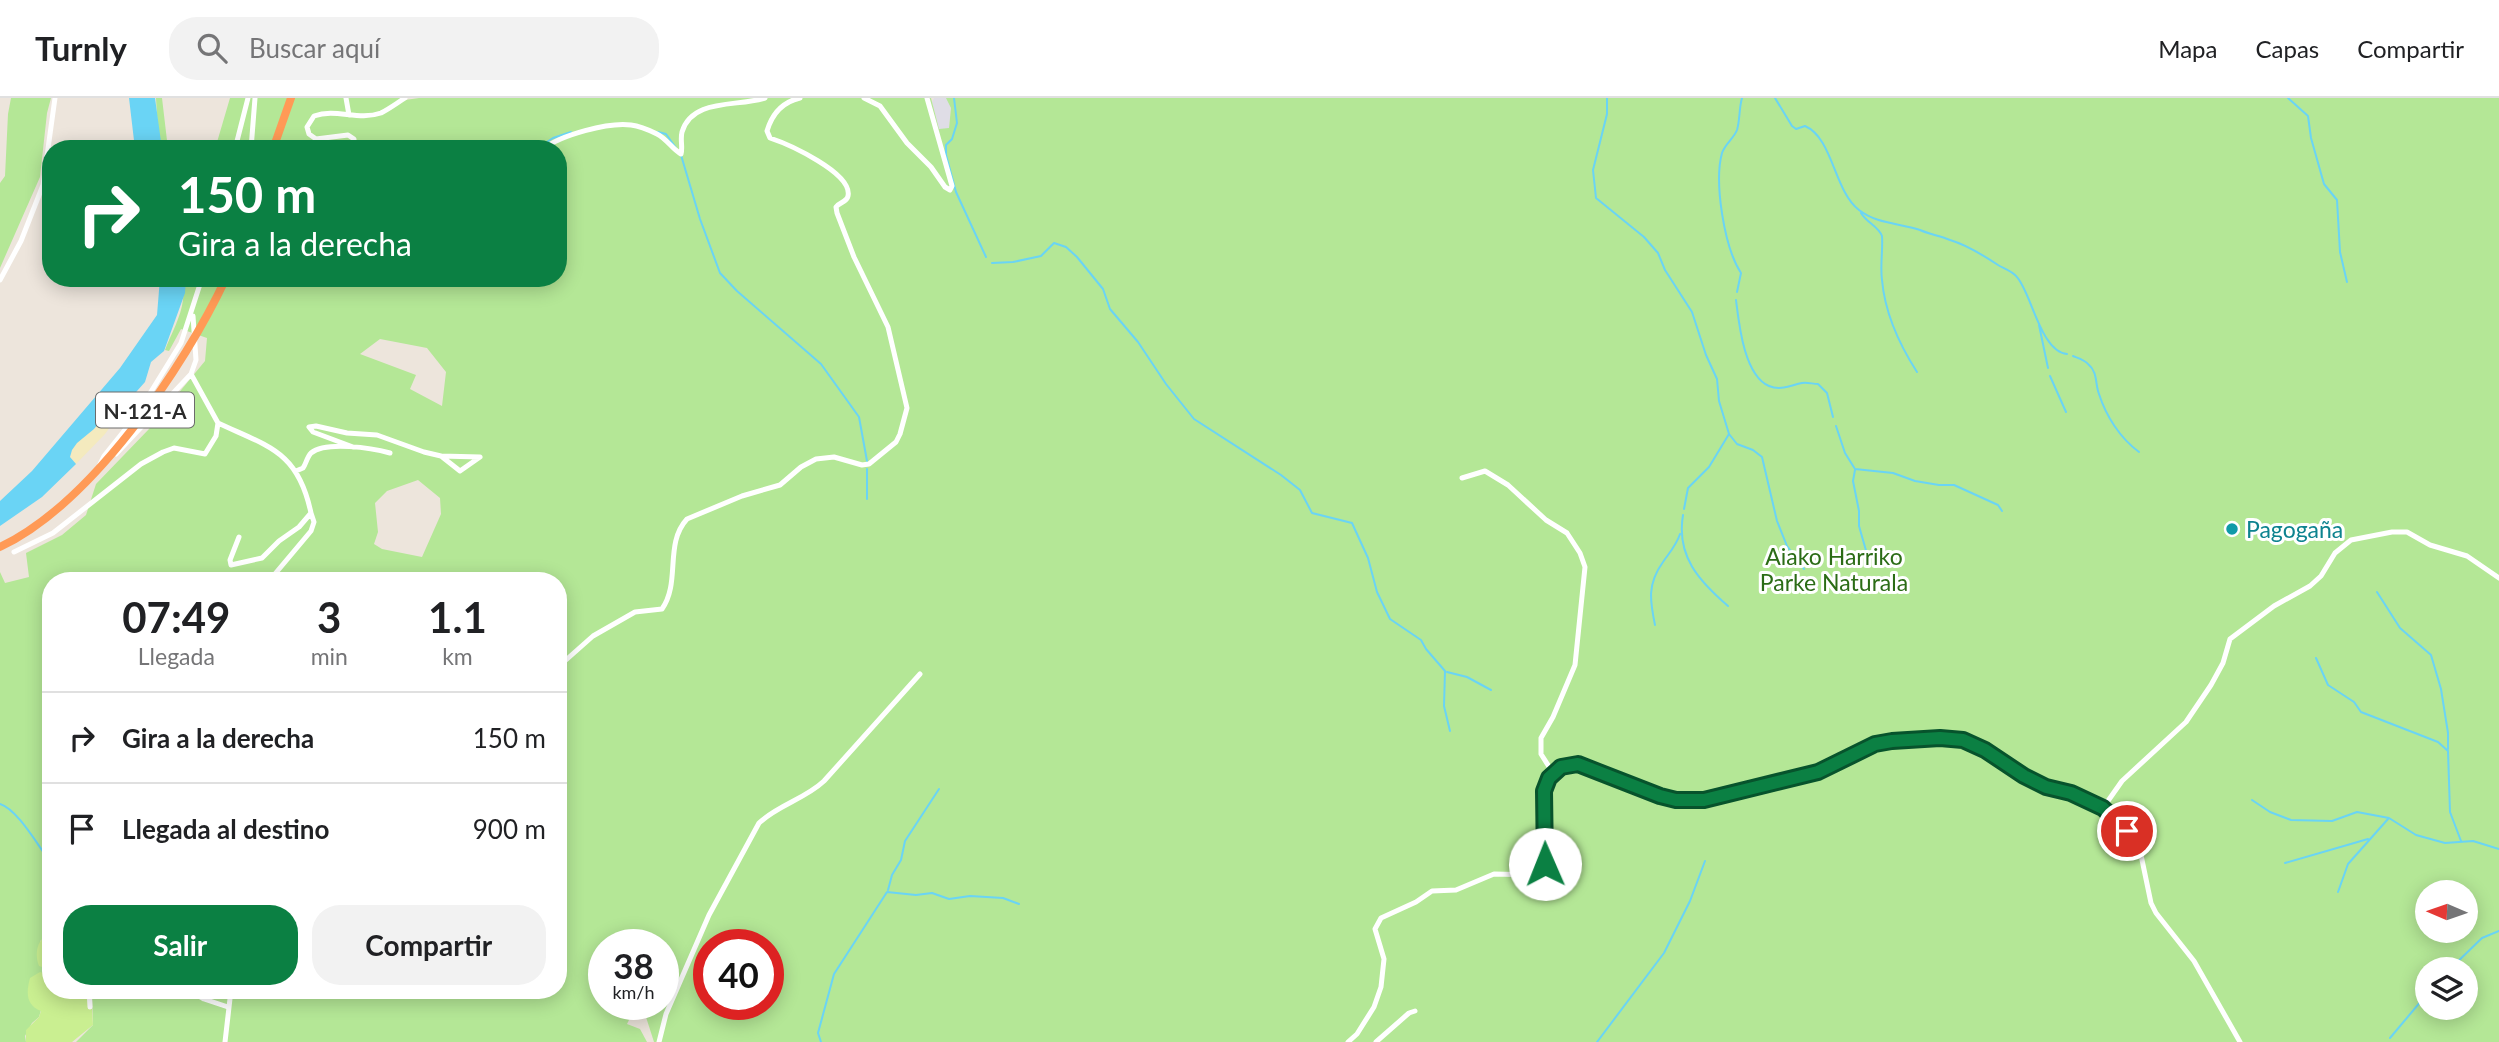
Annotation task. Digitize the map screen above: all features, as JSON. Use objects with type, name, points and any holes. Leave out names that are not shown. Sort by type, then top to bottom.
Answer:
[{"type":"highway","points":[[276,140],[291,98]]},
{"type":"highway","name":"N-121-A","points":[[0,547],[26,534],[49,517],[99,467],[156,396],[188,349],[221,287]]},
{"type":"street","points":[[49,140],[55,98]]},
{"type":"street","points":[[237,140],[248,98]]},
{"type":"street","points":[[252,140],[255,98]]},
{"type":"street","points":[[346,98],[349,115]]},
{"type":"street","points":[[354,140],[348,135],[316,139],[309,134],[307,127],[314,116],[325,112],[349,115],[380,113],[405,98]]},
{"type":"street","points":[[556,140],[621,124],[642,127],[656,133],[681,154],[680,136],[691,116],[702,109],[727,102],[751,102],[765,98]]},
{"type":"street","points":[[567,659],[593,636],[635,612],[662,609],[672,586],[675,543],[687,519],[742,496],[780,485],[801,467],[816,459],[834,457],[862,465],[869,464],[896,442],[900,434],[907,408],[888,327],[854,257],[836,207],[845,201],[848,195],[846,185],[827,166],[770,138],[767,131],[772,115],[791,100],[800,98]]},
{"type":"street","points":[[864,98],[880,106],[907,142],[950,190],[952,186],[927,98]]},
{"type":"street","points":[[0,280],[21,240],[42,188]]},
{"type":"street","points":[[99,467],[104,456],[136,416],[184,336],[199,287]]},
{"type":"street","points":[[99,467],[126,444],[191,374],[196,360],[196,335],[192,313]]},
{"type":"street","points":[[184,336],[196,335]]},
{"type":"street","points":[[191,374],[218,423],[284,456],[296,471],[314,523],[311,531],[277,572]]},
{"type":"street","points":[[14,552],[53,533],[141,464],[163,452],[174,448],[205,454],[216,436],[218,423]]},
{"type":"street","points":[[390,453],[353,447],[313,432],[309,427],[377,435],[441,456],[480,457],[460,471],[441,456]]},
{"type":"street","points":[[296,471],[303,468],[308,456],[313,452],[353,447]]},
{"type":"street","points":[[1462,478],[1485,471],[1508,485],[1546,520],[1567,533],[1580,553],[1585,567],[1575,665],[1541,738],[1541,754],[1553,773]]},
{"type":"street","points":[[239,537],[230,560],[231,565],[262,558],[279,541],[299,527],[311,513]]},
{"type":"street","points":[[2103,808],[2122,781],[2186,722],[2211,685],[2230,639],[2274,606],[2310,586],[2321,576],[2335,552],[2351,540],[2392,532],[2407,532],[2430,545],[2467,556],[2499,578]]},
{"type":"street","points":[[659,1042],[666,1014],[709,915],[759,823],[767,815],[824,781],[920,674]]},
{"type":"street","points":[[1348,1042],[1357,1034],[1374,1007],[1381,987],[1384,959],[1375,929],[1381,918],[1416,902],[1432,891],[1456,890],[1494,874],[1542,873],[1545,864],[1544,791],[1553,773],[1561,767],[1578,764],[1660,796],[1676,800],[1704,800],[1818,772],[1875,744],[1940,738],[1963,740],[1974,745],[2046,787],[2071,793],[2103,808],[2118,820],[2136,843],[2146,869],[2148,894],[2156,913],[2194,961],[2240,1042]]},
{"type":"street","points":[[90,999],[90,1007]]},
{"type":"street","points":[[204,999],[228,1007]]},
{"type":"street","points":[[225,1042],[229,999]]},
{"type":"street","points":[[1376,1042],[1409,1013],[1415,1012]]},
{"type":"shaded area","points":[[934,98],[948,98],[951,108],[949,129],[939,130],[932,102]]},
{"type":"green space","points":[[11,98],[51,98],[42,140],[40,177],[0,268],[0,183],[5,176]]},
{"type":"green space","points":[[156,98],[162,98],[167,140],[158,140]]},
{"type":"green space","name":"Aiako Harriko Parke Naturala","points":[[230,98],[931,98],[939,129],[949,128],[951,108],[946,98],[2499,98],[2499,1042],[654,1042],[647,1020],[679,1020],[679,929],[588,929],[588,1020],[629,1020],[627,1024],[640,1029],[647,1042],[76,1042],[93,1025],[92,999],[567,999],[567,572],[42,572],[40,941],[42,999],[44,999],[39,1017],[25,1036],[26,1042],[0,1042],[0,572],[5,583],[29,577],[26,553],[62,535],[86,515],[96,484],[149,429],[205,361],[207,338],[181,329],[169,351],[165,350],[180,313],[184,287],[567,287],[567,140],[218,140]],"holes":[[[380,339],[427,348],[446,372],[442,406],[410,389],[416,375],[360,354]],[[418,480],[440,498],[441,514],[422,557],[382,549],[374,544],[378,532],[375,503],[387,491]]]},
{"type":"green space","points":[[42,940],[42,967],[39,966],[37,956]]},
{"type":"green space","points":[[42,973],[42,999],[91,999],[93,1025],[72,1042],[26,1042],[26,1030],[39,1017],[41,1011],[30,1002],[30,978]]},
{"type":"sand","points":[[129,400],[105,434],[76,464],[70,457],[77,442],[94,429],[113,405]]},
{"type":"water","points":[[129,98],[155,98],[161,140],[134,140]]},
{"type":"water","points":[[159,287],[185,287],[164,351],[151,362],[145,382],[129,400],[113,405],[94,429],[77,443],[70,457],[76,464],[42,497],[0,526],[0,501],[32,471],[120,368],[157,315]]},
{"type":"waterway","points":[[954,98],[957,123],[952,139],[946,145],[946,155],[956,192],[986,257]]},
{"type":"waterway","points":[[1607,98],[1607,114],[1593,170],[1596,198],[1644,237],[1658,253],[1665,270],[1692,312],[1717,379],[1719,401],[1729,434],[1737,444],[1762,457],[1777,521],[1787,546],[1804,569]]},
{"type":"waterway","points":[[1737,292],[1741,273],[1725,231],[1719,180],[1722,153],[1737,130],[1742,98]]},
{"type":"waterway","points":[[1775,98],[1792,126],[1796,129],[1805,126],[1822,142],[1844,191],[1859,210],[1881,221],[1920,230],[1963,245],[2012,273],[2021,283],[2050,343],[2058,351],[2067,354]]},
{"type":"waterway","points":[[2288,98],[2308,116],[2311,138],[2324,184],[2337,200],[2340,252],[2347,282]]},
{"type":"waterway","points":[[550,140],[571,132]]},
{"type":"waterway","points":[[658,132],[666,134],[676,148]]},
{"type":"waterway","points":[[681,155],[720,273],[821,364],[859,417],[867,461]]},
{"type":"waterway","points":[[1861,213],[1882,236],[1881,274],[1886,305],[1904,351],[1917,372]]},
{"type":"waterway","points":[[992,263],[1041,256],[1054,243],[1066,247],[1103,289],[1110,309],[1138,342],[1194,419],[1300,490],[1312,513],[1352,523],[1368,558],[1377,592],[1390,619],[1421,640],[1445,671],[1444,706],[1450,731]]},
{"type":"waterway","points":[[1736,300],[1744,348],[1761,380],[1778,388],[1804,383],[1818,384],[1827,393],[1833,417]]},
{"type":"waterway","points":[[2039,325],[2048,368]]},
{"type":"waterway","points":[[2073,356],[2091,367],[2110,418],[2120,433],[2139,452]]},
{"type":"waterway","points":[[2050,376],[2066,412]]},
{"type":"waterway","points":[[1836,426],[1845,453],[1855,469],[1893,473],[1915,481],[1939,485],[1954,485],[1998,505],[2002,511]]},
{"type":"waterway","points":[[1684,509],[1688,488],[1709,467],[1729,434]]},
{"type":"waterway","points":[[867,469],[867,499]]},
{"type":"waterway","points":[[1855,470],[1853,481],[1859,526],[1867,554]]},
{"type":"waterway","points":[[1683,515],[1683,543],[1692,566],[1699,577],[1728,606]]},
{"type":"waterway","points":[[1655,625],[1651,600],[1652,585],[1680,534]]},
{"type":"waterway","points":[[2377,592],[2400,628],[2431,655],[2441,689],[2448,749]]},
{"type":"waterway","points":[[2316,658],[2328,685],[2354,702],[2361,712],[2438,742],[2448,751],[2450,812],[2461,841]]},
{"type":"waterway","points":[[1447,672],[1467,677],[1491,690]]},
{"type":"waterway","points":[[888,890],[892,875],[901,860],[905,841],[939,789]]},
{"type":"waterway","points":[[2252,800],[2270,812],[2291,820],[2332,821],[2357,812],[2389,818],[2416,835],[2445,843],[2473,841],[2499,849]]},
{"type":"waterway","points":[[0,804],[18,818],[42,850]]},
{"type":"waterway","points":[[2338,892],[2348,864],[2388,819]]},
{"type":"waterway","points":[[2285,863],[2368,839]]},
{"type":"waterway","points":[[1597,1042],[1664,953],[1690,901],[1705,861]]},
{"type":"waterway","points":[[821,1042],[818,1033],[834,974],[887,892],[916,895],[932,893],[949,899],[970,896],[1003,898],[1019,904]]},
{"type":"waterway","points":[[2462,957],[2482,938],[2499,931]]},
{"type":"waterway","points":[[2390,1038],[2415,1008]]},
{"type":"place","name":"Pagogaña","points":[[2232,529]]},
{"type":"route","points":[[1545,864],[1544,791],[1553,773],[1573,763],[1660,796],[1676,800],[1704,800],[1818,772],[1875,744],[1940,738],[1963,740],[1985,750],[2046,787],[2071,793],[2103,808],[2127,831]]}]
